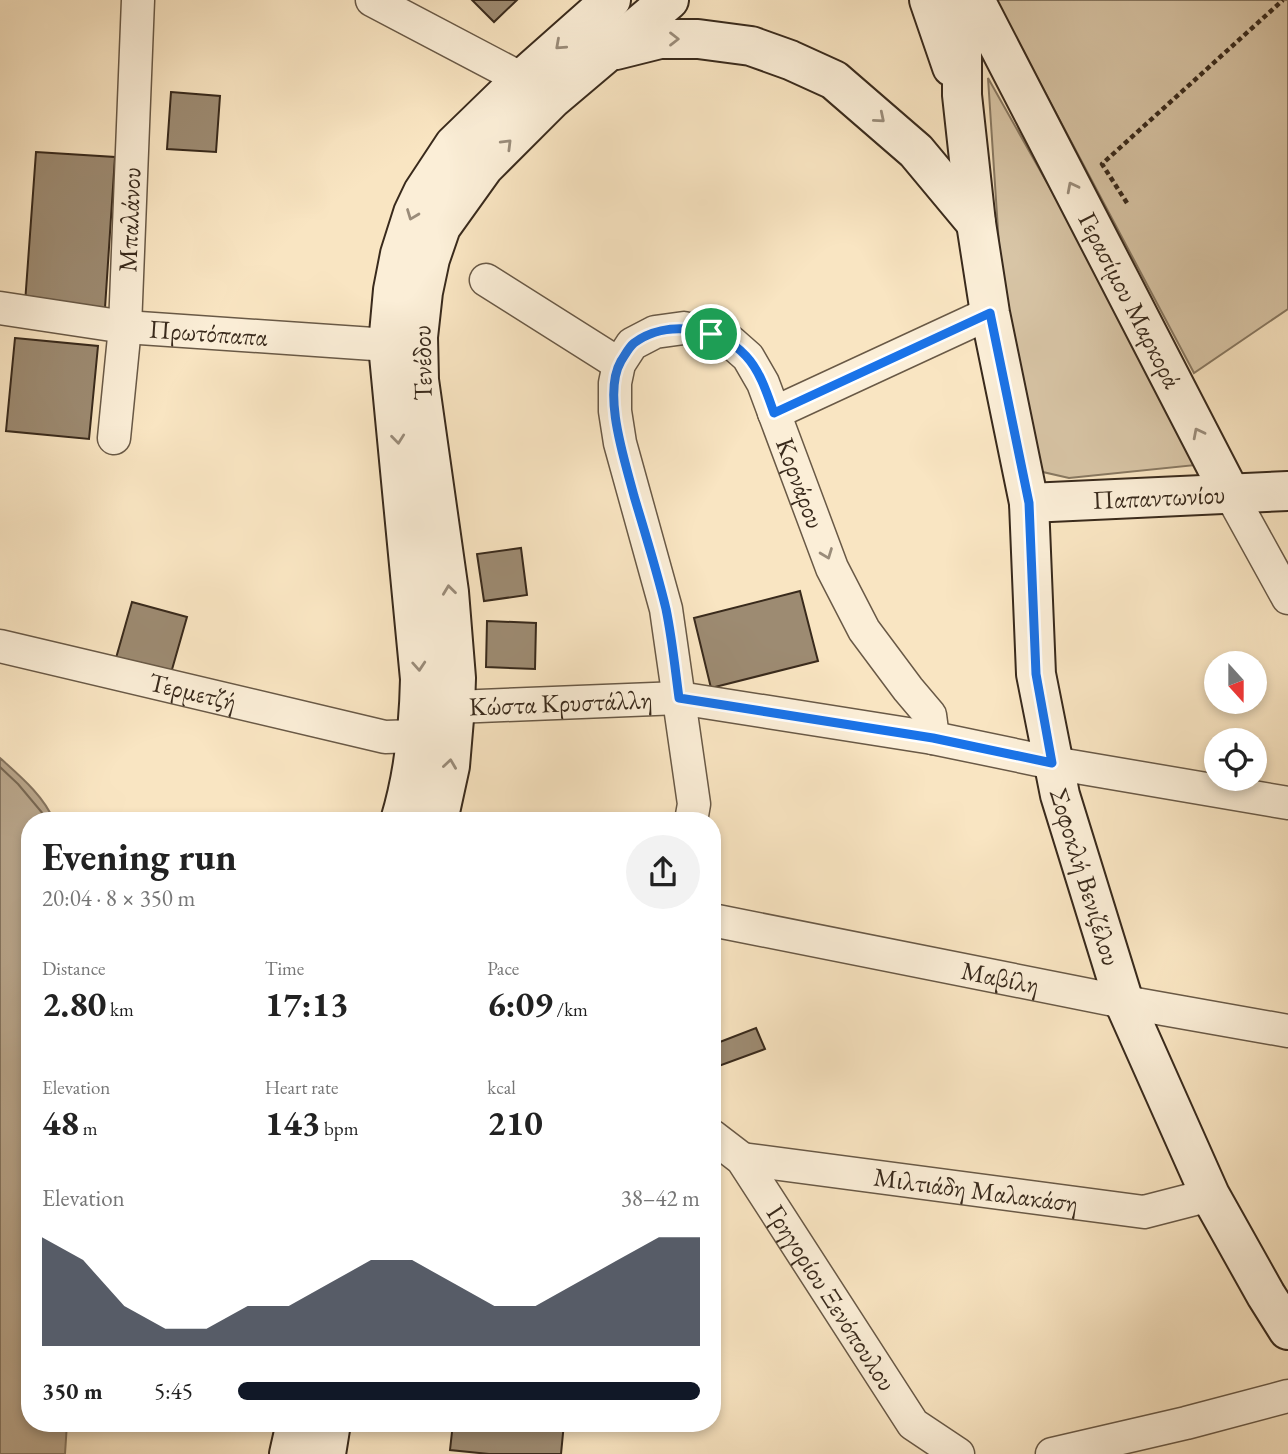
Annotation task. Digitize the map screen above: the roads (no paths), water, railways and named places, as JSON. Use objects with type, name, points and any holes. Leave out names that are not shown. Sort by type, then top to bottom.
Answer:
[{"type":"street","name":"Μπαλάνου","points":[[114,438],[125,327],[138,0]]},
{"type":"street","points":[[372,0],[522,79]]},
{"type":"street","name":"Τενέδου","points":[[402,812],[414,760],[400,736],[419,705],[420,679],[403,341],[393,290],[400,254],[412,213],[454,145],[522,79],[611,0]]},
{"type":"street","name":"Τενέδου","points":[[440,812],[450,766],[455,707],[455,664],[449,592],[419,380],[403,341],[423,292],[441,227],[484,167],[552,99],[669,0]]},
{"type":"street","name":"Σοφοκλή Βενιζέλου","points":[[929,0],[962,95]]},
{"type":"street","name":"Σοφοκλή Βενιζέλου","points":[[962,0],[962,95],[976,223],[990,313],[1029,503],[1036,674],[1052,763],[1124,1002],[1210,1195],[1288,1330]]},
{"type":"street","name":"Γερασίμου Μαρκορά","points":[[975,0],[1230,494],[1288,598]]},
{"type":"street","points":[[607,52],[660,39],[698,39],[751,46],[834,80],[916,151],[976,223]]},
{"type":"street","points":[[486,280],[620,363],[615,383],[615,411],[620,443],[666,609],[694,804],[693,812]]},
{"type":"street","name":"Πρωτόπαπα","points":[[0,308],[125,327],[403,341]]},
{"type":"street","points":[[774,413],[990,313]]},
{"type":"street","name":"Κορνάρου","points":[[620,363],[632,344],[655,332],[684,328],[731,342],[748,358],[763,383],[832,568],[864,630],[930,715],[933,738]]},
{"type":"street","name":"Παπαντωνίου","points":[[1029,503],[1288,491]]},
{"type":"street","name":"Τερμετζή","points":[[0,646],[400,736]]},
{"type":"street","name":"Κώστα Κρυστάλλη","points":[[455,707],[679,698],[933,738],[1052,763],[1288,803]]},
{"type":"street","points":[[400,736],[455,707]]},
{"type":"street","name":"Μαβίλη","points":[[721,922],[1124,1002],[1288,1031]]},
{"type":"street","name":"Γρηγορίου Ξενόπουλου","points":[[721,1143],[742,1159],[913,1439],[958,1454]]},
{"type":"street","name":"Μιλτιάδη Μαλακάση","points":[[742,1159],[1144,1212],[1210,1195]]},
{"type":"street","points":[[1052,1454],[1288,1396]]},
{"type":"street","points":[[289,1454],[294,1432]]},
{"type":"street","points":[[326,1454],[330,1432]]},
{"type":"water","points":[[0,758],[38,795],[50,812],[21,812],[21,1432],[66,1432],[65,1454],[0,1454]]}]
